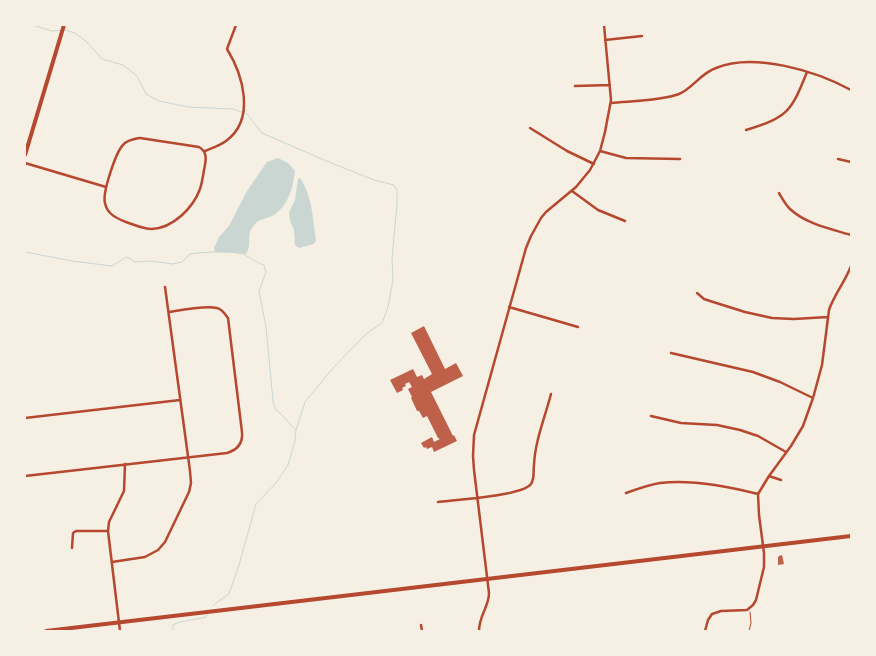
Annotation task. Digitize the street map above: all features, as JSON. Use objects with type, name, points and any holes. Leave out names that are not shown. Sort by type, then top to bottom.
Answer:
[{"type":"main road","points":[[25,155],[63,26]]},
{"type":"main road","points":[[46,631],[851,536]]},
{"type":"street","points":[[204,151],[227,140],[238,127],[242,114],[243,87],[240,75],[227,49],[236,25]]},
{"type":"street","points":[[479,631],[480,620],[489,597],[473,456],[474,434],[526,248],[537,225],[546,212],[572,191],[584,178],[600,151],[611,103],[604,25]]},
{"type":"street","points":[[605,40],[642,36]]},
{"type":"street","points":[[611,103],[678,94],[686,90],[707,72],[737,62],[769,62],[808,72],[851,90]]},
{"type":"street","points":[[746,130],[773,121],[788,111],[794,104],[808,72]]},
{"type":"street","points":[[575,86],[610,85]]},
{"type":"street","points":[[530,128],[567,151],[594,164]]},
{"type":"street","points":[[140,138],[198,147],[204,151],[206,155],[205,165],[196,199],[173,222],[158,228],[147,229],[114,216],[110,212],[105,203],[104,193],[117,152],[124,143],[140,138]]},
{"type":"street","points":[[600,151],[626,158],[680,159]]},
{"type":"street","points":[[838,159],[851,162]]},
{"type":"street","points":[[25,163],[106,188]]},
{"type":"street","points":[[572,191],[598,210],[625,220]]},
{"type":"street","points":[[779,193],[789,208],[801,217],[822,226],[851,234]]},
{"type":"street","points":[[705,631],[712,614],[721,611],[749,609],[756,600],[764,567],[758,494],[803,426],[823,360],[828,317],[832,303],[851,266]]},
{"type":"street","points":[[112,562],[145,557],[154,553],[162,546],[189,492],[191,483],[165,288]]},
{"type":"street","points":[[696,293],[704,299],[761,316],[794,320],[828,317]]},
{"type":"street","points":[[25,476],[188,458],[230,452],[236,449],[242,440],[242,432],[229,321],[224,313],[215,307],[169,312]]},
{"type":"street","points":[[509,307],[578,326]]},
{"type":"street","points":[[671,353],[753,372],[780,382],[813,398]]},
{"type":"street","points":[[438,502],[510,493],[523,489],[530,484],[533,477],[535,450],[551,394]]},
{"type":"street","points":[[25,418],[180,400]]},
{"type":"street","points":[[651,416],[681,423],[717,425],[740,430],[764,439],[786,452]]},
{"type":"street","points":[[120,631],[108,531],[109,522],[124,491],[124,464]]},
{"type":"street","points":[[769,476],[781,480]]},
{"type":"street","points":[[626,493],[661,483],[689,482],[727,487],[758,494]]},
{"type":"street","points":[[72,548],[73,533],[76,531],[108,531]]},
{"type":"street","points":[[421,626],[422,631]]},
{"type":"path","points":[[749,609],[751,623],[749,631]]},
{"type":"shaded area","points":[[278,158],[288,163],[295,171],[289,196],[282,208],[272,216],[255,224],[250,231],[246,254],[215,252],[214,248],[219,237],[229,226],[247,191],[267,162]]},
{"type":"shaded area","points":[[300,178],[310,200],[316,240],[314,244],[299,248],[295,245],[294,230],[289,212],[295,200],[298,179]]},
{"type":"building","points":[[424,326],[445,369],[456,363],[463,376],[431,392],[457,441],[434,452],[432,447],[424,448],[421,443],[432,437],[434,442],[440,439],[427,416],[423,418],[419,411],[417,411],[408,389],[412,387],[409,382],[402,388],[403,390],[397,393],[390,380],[413,369],[417,377],[422,375],[424,379],[432,374],[411,333]]},
{"type":"building","points":[[782,555],[784,564],[778,565],[778,557]]},
{"type":"waterway","points":[[32,25],[52,31],[64,30],[75,33],[87,42],[102,59],[123,65],[137,76],[146,94],[159,101],[188,107],[233,109],[247,114],[262,133],[374,180],[394,185],[397,190],[397,204],[392,259],[393,280],[388,307],[382,323],[366,334],[333,368],[305,402],[296,430]]},
{"type":"waterway","points":[[25,252],[112,266],[126,257],[133,262],[151,261],[173,264],[182,262],[190,254],[228,252],[243,254],[264,265],[266,272],[259,291],[266,327],[273,401],[275,409],[296,430],[295,441],[288,465],[276,483],[256,504],[229,594],[213,606]]},
{"type":"waterway","points":[[173,631],[173,625],[176,623],[206,617],[207,615]]}]
